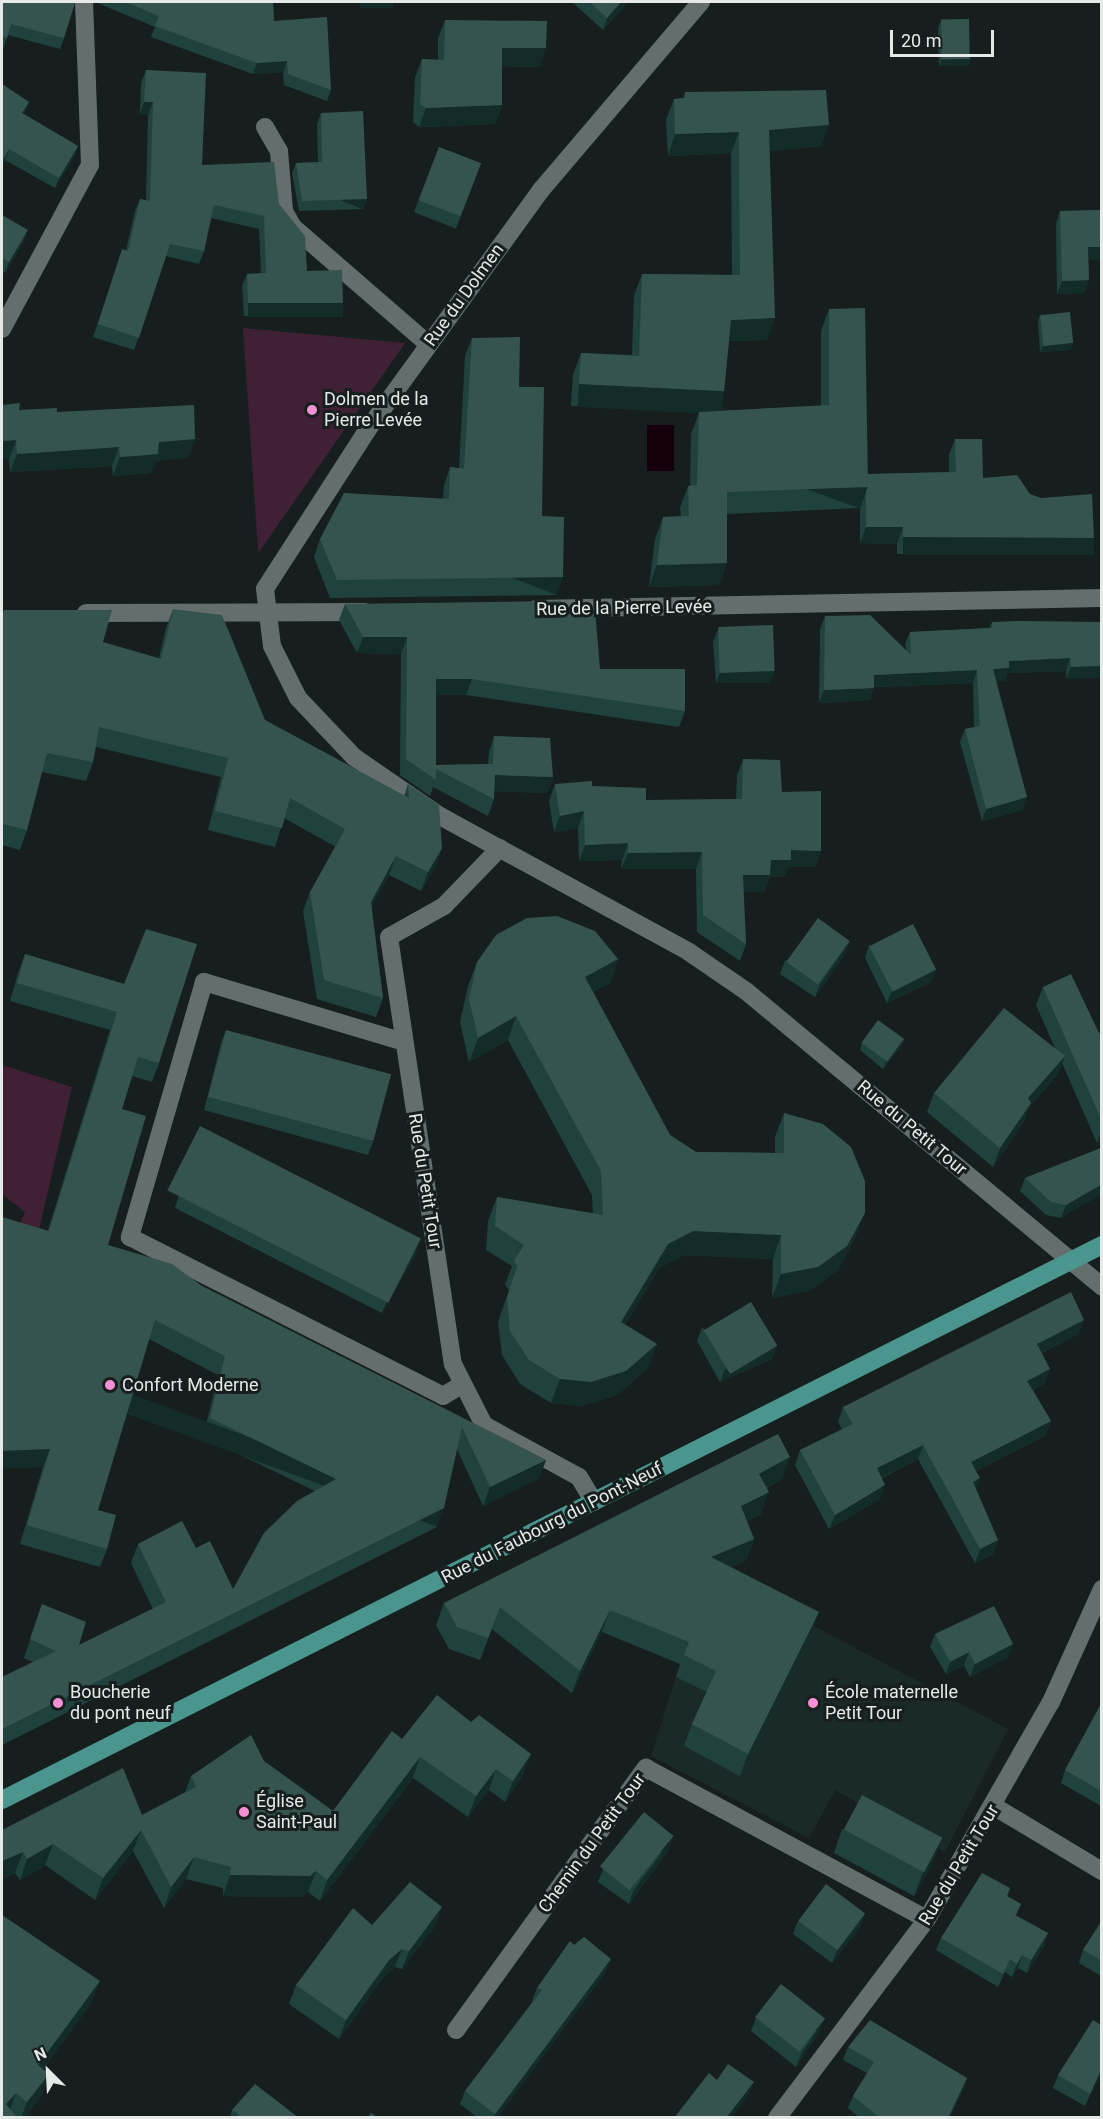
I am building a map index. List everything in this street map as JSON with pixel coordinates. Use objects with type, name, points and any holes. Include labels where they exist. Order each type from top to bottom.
[{"type":"main road","name":"Rue du Faubourg du Pont-Neuf","points":[[2,1800],[1101,1245]]},
{"type":"street","points":[[2,329],[90,165],[84,2]]},
{"type":"street","name":"Rue du Dolmen","points":[[267,612],[267,584],[428,344],[541,190],[701,2]]},
{"type":"street","points":[[265,127],[279,151],[284,211],[293,227],[428,344]]},
{"type":"street","name":"Rue de la Pierre Levée","points":[[520,609],[1101,598]]},
{"type":"street","name":"Rue du Petit Tour","points":[[267,612],[283,674],[298,698],[354,758],[440,816],[689,952],[746,991],[1101,1287]]},
{"type":"street","points":[[61,614],[391,612]]},
{"type":"street","name":"Rue du Petit Tour","points":[[500,848],[444,906],[388,937],[453,1364],[484,1425],[579,1477],[594,1503]]},
{"type":"street","points":[[404,1042],[204,982],[130,1237],[443,1396],[463,1384]]},
{"type":"street","name":"Rue du Petit Tour","points":[[777,2118],[927,1919],[995,1807],[1101,1589]]},
{"type":"street","name":"Chemin du Petit Tour","points":[[456,2030],[646,1768],[927,1919]]},
{"type":"street","points":[[995,1807],[1101,1871]]},
{"type":"shaded area","points":[[243,328],[405,343],[259,552],[258,549]]},
{"type":"shaded area","points":[[647,425],[674,425],[674,471],[647,471]]},
{"type":"shaded area","points":[[2,1065],[72,1087],[35,1247],[13,1241],[25,1212],[2,1194]]},
{"type":"shaded area","name":"École maternelle Petit Tour","points":[[729,1581],[1008,1729],[945,1852],[835,1790],[809,1838],[651,1756],[676,1677]]},
{"type":"building","points":[[2,2],[75,3],[64,38],[11,24],[7,38],[2,36]]},
{"type":"building","points":[[126,2],[273,2],[274,21],[327,17],[331,90],[288,74],[287,61],[257,63],[155,26],[159,16]]},
{"type":"building","points":[[590,2],[621,2],[607,18]]},
{"type":"building","points":[[941,19],[969,19],[970,59],[942,59]]},
{"type":"building","points":[[445,20],[547,21],[546,48],[502,48],[502,105],[426,108],[420,104],[422,59],[444,60]]},
{"type":"building","points":[[146,70],[206,73],[202,165],[274,162],[279,204],[305,236],[307,271],[342,270],[343,303],[248,303],[247,274],[266,273],[264,216],[214,205],[204,251],[170,244],[139,338],[98,324],[122,249],[128,251],[140,199],[150,201],[153,102],[144,102]]},
{"type":"building","points":[[2,84],[29,102],[22,113],[78,146],[59,178],[9,149],[2,162]]},
{"type":"building","points":[[826,90],[829,125],[769,130],[775,318],[731,320],[724,391],[579,384],[581,353],[639,356],[642,274],[740,275],[739,132],[675,134],[674,99],[685,98],[685,92]]},
{"type":"building","points":[[363,111],[367,199],[302,201],[296,163],[322,162],[321,113]]},
{"type":"building","points":[[439,147],[481,163],[461,216],[419,200]]},
{"type":"building","points":[[1101,210],[1101,247],[1088,247],[1089,280],[1062,281],[1060,211]]},
{"type":"building","points":[[2,215],[28,230],[9,262],[2,258]]},
{"type":"building","points":[[865,308],[868,487],[727,492],[727,563],[657,565],[663,517],[689,516],[688,486],[697,485],[699,412],[829,405],[829,309]]},
{"type":"building","points":[[1070,312],[1073,343],[1043,346],[1040,315]]},
{"type":"building","points":[[520,337],[519,387],[544,387],[542,516],[564,517],[563,577],[337,580],[320,539],[344,493],[449,499],[450,467],[464,469],[472,338]]},
{"type":"building","points":[[20,403],[19,410],[57,408],[57,412],[194,405],[195,439],[159,442],[158,454],[136,456],[120,457],[119,447],[17,454],[16,440],[2,441],[2,405]]},
{"type":"building","points":[[955,439],[982,439],[983,478],[1017,475],[1030,494],[1041,498],[1092,494],[1094,538],[903,537],[903,527],[866,527],[868,474],[956,472]]},
{"type":"building","points":[[561,601],[561,609],[595,609],[600,669],[685,669],[685,711],[472,679],[436,679],[436,765],[493,764],[494,736],[550,738],[553,777],[495,775],[494,799],[436,769],[436,780],[406,759],[407,637],[363,637],[345,604]]},
{"type":"building","points":[[173,609],[222,615],[265,720],[409,798],[408,784],[439,805],[442,848],[428,872],[396,856],[371,902],[383,998],[324,980],[310,892],[345,829],[290,798],[282,828],[215,811],[228,758],[99,727],[93,762],[47,753],[27,830],[2,824],[2,615],[4,610],[112,610],[103,642],[161,659]]},
{"type":"building","points":[[870,615],[911,655],[910,632],[992,628],[992,622],[1101,622],[1101,666],[1071,667],[1070,658],[1009,661],[1009,668],[993,669],[1027,797],[986,809],[965,729],[980,726],[977,670],[874,675],[874,688],[824,690],[825,616]]},
{"type":"building","points":[[773,625],[775,671],[720,673],[718,627]]},
{"type":"building","points":[[743,759],[780,760],[782,792],[821,791],[821,851],[791,850],[791,860],[771,860],[770,875],[743,875],[746,944],[703,915],[702,852],[628,853],[628,843],[585,845],[584,811],[560,816],[555,784],[592,781],[592,786],[646,788],[646,800],[742,799]]},
{"type":"building","points":[[557,916],[595,931],[618,959],[585,977],[670,1135],[696,1152],[784,1153],[784,1113],[823,1124],[851,1147],[865,1181],[865,1213],[847,1246],[818,1267],[781,1274],[781,1235],[693,1231],[668,1244],[621,1322],[657,1344],[626,1371],[591,1382],[560,1379],[529,1360],[510,1331],[507,1298],[517,1266],[514,1261],[524,1245],[495,1226],[497,1197],[603,1215],[601,1171],[516,1016],[478,1038],[469,999],[477,962],[496,935],[527,918]]},
{"type":"building","points":[[818,918],[850,941],[818,985],[786,962]]},
{"type":"building","points":[[913,924],[936,969],[892,992],[869,946]]},
{"type":"building","points":[[146,929],[197,944],[159,1063],[138,1057],[122,1109],[146,1116],[108,1245],[172,1264],[202,1286],[546,1460],[490,1487],[462,1427],[444,1508],[2,1729],[2,1677],[56,1651],[30,1639],[42,1604],[86,1622],[79,1645],[166,1602],[138,1544],[182,1521],[196,1548],[210,1541],[233,1589],[264,1533],[297,1501],[336,1479],[210,1418],[225,1356],[155,1320],[98,1510],[116,1515],[107,1549],[27,1525],[50,1449],[2,1451],[2,1217],[49,1231],[117,1012],[17,983],[25,954],[124,984]]},
{"type":"building","points":[[1071,974],[1099,1033],[1101,1032],[1101,1119],[1043,987]]},
{"type":"building","points":[[1004,1008],[1065,1056],[1028,1098],[1031,1103],[1000,1148],[934,1093]]},
{"type":"building","points":[[878,1020],[904,1039],[887,1061],[862,1043]]},
{"type":"building","points":[[226,1030],[391,1074],[373,1141],[208,1097]]},
{"type":"building","points":[[200,1126],[421,1239],[388,1303],[167,1190]]},
{"type":"building","points":[[1101,1148],[1101,1185],[1066,1205],[1051,1202],[1025,1178]]},
{"type":"building","points":[[1071,1292],[1084,1320],[1037,1344],[1050,1369],[1027,1381],[1051,1421],[971,1462],[980,1478],[973,1482],[998,1540],[980,1549],[923,1445],[877,1468],[885,1485],[835,1515],[800,1450],[853,1424],[843,1407]]},
{"type":"building","points":[[751,1302],[777,1346],[730,1374],[704,1330]]},
{"type":"building","points":[[778,1434],[790,1457],[759,1474],[769,1492],[741,1506],[754,1539],[711,1557],[819,1612],[748,1754],[692,1724],[716,1671],[684,1655],[689,1642],[610,1610],[580,1671],[500,1607],[488,1638],[457,1627],[444,1603]]},
{"type":"building","points":[[994,1606],[1013,1644],[975,1664],[969,1652],[950,1662],[935,1634]]},
{"type":"building","points":[[437,1695],[471,1722],[479,1715],[531,1754],[513,1781],[496,1769],[476,1796],[420,1757],[327,1880],[316,1871],[310,1876],[230,1875],[231,1867],[194,1857],[171,1887],[141,1830],[103,1878],[53,1844],[27,1859],[23,1852],[2,1861],[2,1830],[123,1768],[142,1815],[196,1787],[191,1776],[251,1735],[264,1761],[333,1811],[392,1731],[402,1739]]},
{"type":"building","points":[[1101,1704],[1101,1791],[1065,1770]]},
{"type":"building","points":[[862,1795],[942,1838],[924,1872],[844,1829]]},
{"type":"building","points":[[644,1812],[674,1836],[629,1890],[600,1866]]},
{"type":"building","points":[[982,1873],[1010,1888],[1007,1896],[1021,1904],[1015,1915],[1048,1933],[1031,1960],[1022,1955],[1017,1964],[1010,1959],[1003,1974],[941,1938]]},
{"type":"building","points":[[410,1882],[442,1907],[409,1951],[402,1949],[389,1960],[346,2020],[296,1985],[353,1908],[372,1925]]},
{"type":"building","points":[[826,1884],[865,1913],[837,1950],[798,1921]]},
{"type":"building","points":[[2,1915],[100,1981],[38,2065],[49,2074],[27,2102],[16,2093],[6,2104],[17,2118],[2,2118]]},
{"type":"building","points":[[1101,1922],[1101,1960],[1083,1950]]},
{"type":"building","points":[[584,1937],[611,1959],[495,2114],[465,2091],[542,1990],[537,1988],[570,1941],[574,1945]]},
{"type":"building","points":[[781,1984],[825,2018],[799,2052],[755,2017]]},
{"type":"building","points":[[870,2020],[967,2078],[948,2118],[880,2118],[853,2096],[874,2062],[848,2047]]},
{"type":"building","points":[[1093,2020],[1101,2025],[1101,2070],[1090,2094],[1058,2075]]},
{"type":"building","points":[[728,2064],[754,2082],[726,2118],[674,2118],[709,2073],[717,2080]]},
{"type":"building","points":[[255,2084],[299,2118],[237,2118],[239,2114],[232,2110]]},
{"type":"building","points":[[371,2113],[378,2118],[368,2118]]},
{"type":"place","name":"Dolmen de la Pierre Levée","points":[[312,410]]},
{"type":"place","name":"Confort Moderne","points":[[110,1385]]},
{"type":"place","name":"Boucherie du pont neuf","points":[[58,1703]]},
{"type":"place","name":"École maternelle Petit Tour","points":[[813,1703]]},
{"type":"place","name":"Église Saint-Paul","points":[[244,1812]]}]
